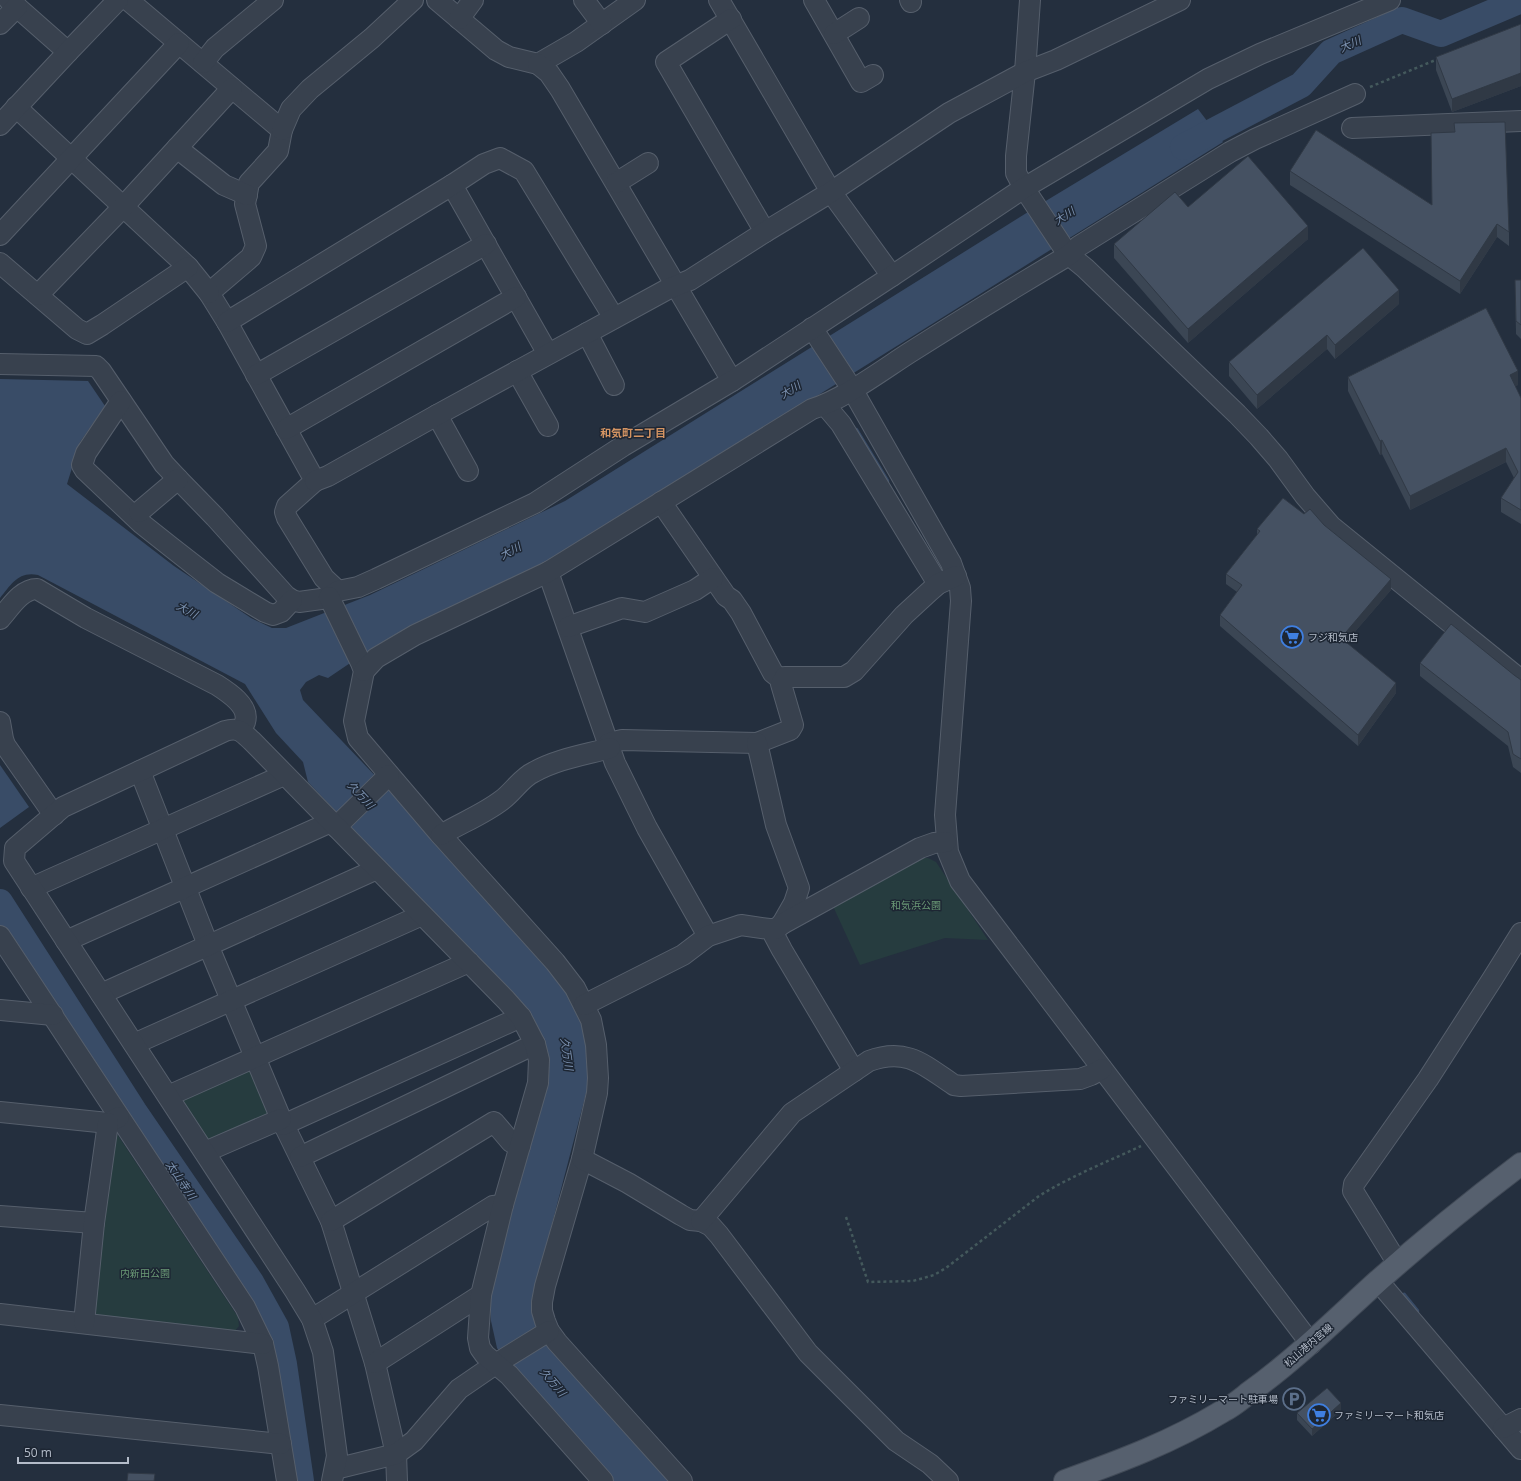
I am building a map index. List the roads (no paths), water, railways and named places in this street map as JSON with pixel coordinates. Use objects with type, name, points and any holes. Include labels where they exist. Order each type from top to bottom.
[{"type":"main road","name":"松山港内宮線","points":[[1066,1481],[1137,1455],[1179,1436],[1224,1411],[1271,1377],[1311,1344],[1378,1281],[1470,1202],[1521,1164]]},
{"type":"street","points":[[0,125],[118,0]]},
{"type":"street","points":[[128,0],[282,130]]},
{"type":"street","points":[[209,293],[251,258],[256,246],[245,204],[249,183],[278,151],[282,130],[291,109],[310,89],[372,38],[413,0]]},
{"type":"street","points":[[437,0],[496,50],[509,57],[538,64],[549,73],[677,285],[732,381]]},
{"type":"street","points":[[459,18],[473,0]]},
{"type":"street","points":[[584,0],[609,12]]},
{"type":"street","points":[[538,64],[576,42],[609,12],[635,0]]},
{"type":"street","points":[[719,0],[831,192],[892,276]]},
{"type":"street","points":[[814,0],[862,82],[873,75]]},
{"type":"street","points":[[1030,0],[1025,72],[1016,156],[1016,173],[1026,191],[1067,252],[1237,414],[1278,459],[1305,496],[1331,526],[1521,680]]},
{"type":"street","points":[[682,1481],[566,1352],[546,1333],[542,1311],[545,1286],[582,1160],[597,1093],[598,1078],[596,1045],[590,1020],[584,1005],[575,988],[554,962],[441,835],[387,778],[358,738],[354,721],[362,667],[324,578],[287,518],[285,512],[287,506],[315,481],[328,476],[437,414],[666,290],[690,280],[764,232],[831,192],[949,113],[1025,72],[1056,60],[1180,0]]},
{"type":"street","points":[[0,364],[96,366],[122,401],[164,464],[216,517],[286,596],[299,602],[333,597],[376,579],[535,503],[623,446],[814,330],[892,276],[1026,191],[1208,79],[1260,54],[1383,1]]},
{"type":"street","points":[[0,24],[13,3],[68,52]]},
{"type":"street","points":[[203,63],[215,48],[262,4]]},
{"type":"street","points":[[834,34],[859,18]]},
{"type":"street","points":[[731,19],[666,62],[764,232]]},
{"type":"street","points":[[0,235],[179,43]]},
{"type":"street","points":[[38,295],[123,207],[232,88]]},
{"type":"street","points":[[362,667],[415,635],[548,572],[812,409],[840,395],[1067,252],[1230,152],[1254,139],[1355,94]]},
{"type":"street","points":[[16,108],[188,267],[209,293],[227,322],[315,481]]},
{"type":"street","points":[[1352,128],[1521,121]]},
{"type":"street","points":[[177,148],[224,184],[247,195]]},
{"type":"street","points":[[227,322],[484,164],[500,158],[524,171],[614,318]]},
{"type":"street","points":[[616,183],[648,163]]},
{"type":"street","points":[[452,185],[548,354]]},
{"type":"street","points":[[256,375],[486,244]]},
{"type":"street","points":[[0,263],[77,329],[87,334],[188,267]]},
{"type":"street","points":[[286,428],[516,298]]},
{"type":"street","points":[[814,330],[840,395],[951,563],[958,582],[961,601],[945,815],[946,842],[960,881],[1311,1344]]},
{"type":"street","points":[[587,333],[614,385]]},
{"type":"street","points":[[517,371],[548,426]]},
{"type":"street","points":[[840,395],[841,424],[938,584]]},
{"type":"street","points":[[122,401],[86,453],[82,465],[85,470],[142,524],[217,583],[265,612],[273,615],[281,612],[292,600]]},
{"type":"street","points":[[437,414],[468,471]]},
{"type":"street","points":[[139,512],[178,479]]},
{"type":"street","points":[[661,502],[726,596],[732,600],[773,673],[783,681]]},
{"type":"street","points":[[548,572],[615,763],[647,828],[708,936]]},
{"type":"street","points":[[568,627],[622,608],[645,612],[695,590],[713,578]]},
{"type":"street","points":[[441,835],[504,799],[517,784],[532,773],[548,765],[609,746],[622,740],[757,743],[790,730],[793,725],[781,684],[785,678],[839,677],[854,671],[904,615],[938,584],[958,582]]},
{"type":"street","points":[[0,619],[24,593],[31,589],[37,589],[86,618],[217,684],[228,692],[242,707],[245,714],[245,721],[240,730]]},
{"type":"street","points":[[0,722],[3,746],[54,815]]},
{"type":"street","points":[[546,1333],[498,1362],[459,1389],[414,1441],[396,1454],[334,1475],[337,1456],[323,1352],[312,1319],[205,1152],[14,861],[15,848],[63,807],[225,731],[232,729],[240,730],[284,775],[336,823],[378,869],[521,1017],[535,1044],[540,1060],[538,1083],[503,1205],[481,1295],[478,1338],[480,1348],[484,1355],[498,1362],[603,1481]]},
{"type":"street","points":[[757,743],[776,825],[799,888],[804,895],[811,900],[820,903]]},
{"type":"street","points":[[140,771],[185,888],[254,1058],[282,1122],[331,1222],[375,1363],[396,1454],[397,1481]]},
{"type":"street","points":[[32,888],[284,775]]},
{"type":"street","points":[[66,941],[336,823],[387,778]]},
{"type":"street","points":[[584,1005],[683,955],[708,936],[741,925],[769,929],[779,926],[920,848],[934,843],[946,842]]},
{"type":"street","points":[[101,994],[378,869]]},
{"type":"street","points":[[799,888],[794,903],[774,935],[854,1071]]},
{"type":"street","points":[[134,1044],[422,915]]},
{"type":"street","points":[[1398,1264],[1353,1191],[1354,1184],[1428,1079],[1521,933]]},
{"type":"street","points":[[0,936],[53,1015],[114,1120],[245,1307],[263,1344],[287,1481]]},
{"type":"street","points":[[168,1096],[469,962]]},
{"type":"street","points":[[0,1010],[53,1015]]},
{"type":"street","points":[[205,1152],[282,1122],[521,1017]]},
{"type":"street","points":[[300,1158],[535,1044]]},
{"type":"street","points":[[702,1221],[792,1113],[869,1061],[882,1056],[892,1055],[913,1059],[954,1085],[961,1086],[1080,1079],[1102,1069]]},
{"type":"street","points":[[0,1112],[114,1120]]},
{"type":"street","points":[[84,1323],[94,1223],[114,1120]]},
{"type":"street","points":[[331,1222],[494,1122],[511,1142],[520,1146]]},
{"type":"street","points":[[582,1160],[628,1183],[681,1216],[690,1220],[702,1221],[711,1226],[808,1353],[896,1441],[930,1464],[948,1481]]},
{"type":"street","points":[[312,1319],[493,1206],[503,1205]]},
{"type":"street","points":[[0,1216],[94,1223]]},
{"type":"street","points":[[1378,1281],[1521,1449]]},
{"type":"street","points":[[375,1363],[481,1295]]},
{"type":"street","points":[[0,1314],[263,1344]]},
{"type":"street","points":[[0,1415],[281,1444]]},
{"type":"street","points":[[1503,1428],[1521,1419]]},
{"type":"water","name":"久万川","points":[[1198,109],[1223,142],[572,549],[365,653],[328,678],[319,675],[306,682],[300,690],[303,700],[482,888],[562,983],[581,1016],[589,1046],[589,1082],[536,1285],[532,1311],[536,1327],[552,1350],[670,1481],[611,1481],[512,1371],[497,1348],[491,1321],[490,1294],[546,1084],[527,1012],[308,782],[303,762],[276,733],[245,684],[38,575],[31,574],[20,577],[0,598],[0,379],[88,381],[105,406],[80,442],[67,484],[174,566],[251,618],[272,628],[286,628],[370,595],[565,501],[1049,199]]},
{"type":"water","points":[[0,765],[29,807],[0,828]]},
{"type":"waterway","name":"大川","points":[[1183,147],[1301,85],[1331,52],[1402,20],[1441,34],[1521,0]]},
{"type":"waterway","points":[[856,430],[887,481]]},
{"type":"waterway","name":"太山寺川","points":[[0,902],[134,1111],[251,1282],[276,1327],[284,1364],[301,1481]]},
{"type":"waterway","points":[[1404,1295],[1417,1311]]},
{"type":"place","name":"フジ和気店","points":[[1292,637]]},
{"type":"place","name":"ファミリーマート駐車場","points":[[1294,1399]]},
{"type":"place","name":"ファミリーマート和気店","points":[[1319,1415]]},
{"type":"district","name":"和気町二丁目","points":[[633,433]]},
{"type":"park label","name":"和気浜公園","points":[[916,905]]},
{"type":"park label","name":"内新田公園","points":[[145,1273]]}]
